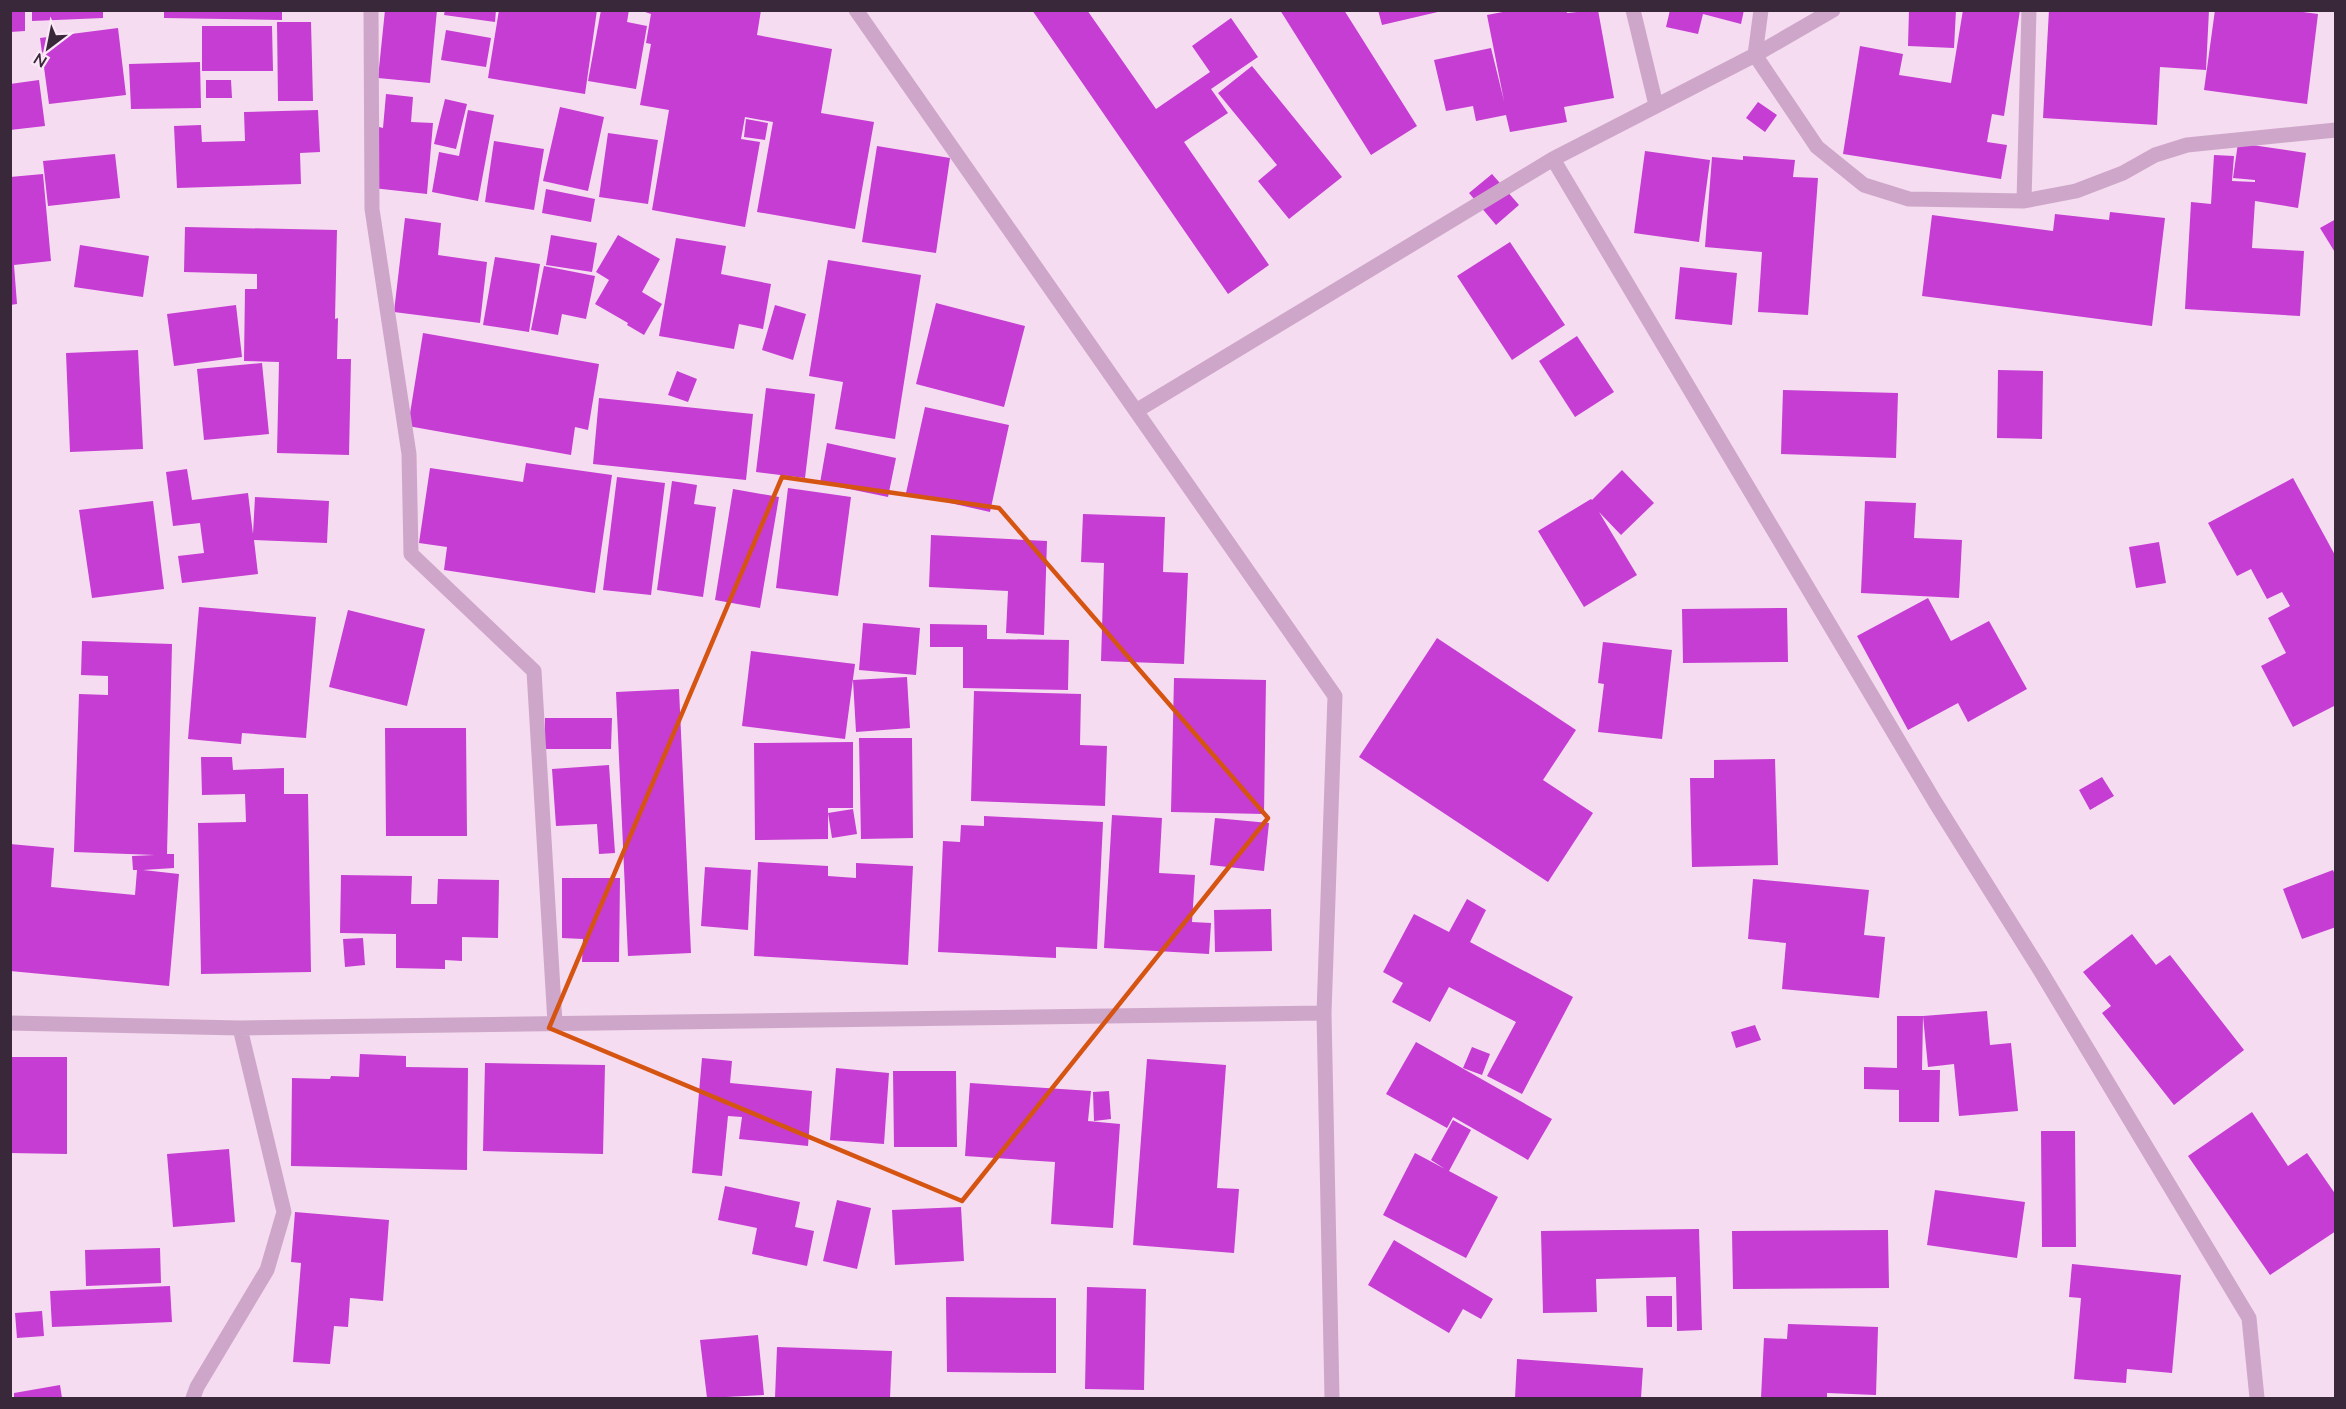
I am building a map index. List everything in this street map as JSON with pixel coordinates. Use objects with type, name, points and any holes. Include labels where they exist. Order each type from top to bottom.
[{"type":"street","points":[[371,10],[372,209],[409,454],[411,554],[534,671],[555,1023]]},
{"type":"street","points":[[856,10],[1335,696],[1324,1013],[1332,1398]]},
{"type":"street","points":[[1633,10],[1656,105]]},
{"type":"street","points":[[1761,10],[1755,55],[1817,147],[1864,184],[1909,199],[2024,201],[2076,191],[2123,173],[2155,155],[2187,145],[2336,130]]},
{"type":"street","points":[[1136,411],[1552,159],[1755,55],[1833,10]]},
{"type":"street","points":[[2024,201],[2029,10]]},
{"type":"street","points":[[1552,159],[1929,792],[2040,970],[2248,1318],[2257,1398]]},
{"type":"street","points":[[10,1023],[240,1028],[1324,1013]]},
{"type":"street","points":[[193,1398],[197,1387],[267,1270],[284,1212],[240,1028]]},
{"type":"highlighted area","points":[[782,477],[999,508],[1268,818],[962,1201],[549,1028]]},
{"type":"building","points":[[10,10],[25,10],[25,31],[10,32]]},
{"type":"building","points":[[32,10],[103,10],[103,18],[32,21]]},
{"type":"building","points":[[164,10],[282,10],[282,20],[164,18]]},
{"type":"building","points":[[385,10],[437,10],[430,83],[378,78]]},
{"type":"building","points":[[445,10],[496,10],[495,22],[444,15]]},
{"type":"building","points":[[499,10],[597,10],[585,94],[488,78]]},
{"type":"building","points":[[601,10],[629,10],[627,22],[647,26],[636,89],[588,81]]},
{"type":"building","points":[[639,10],[761,10],[757,35],[832,49],[821,113],[874,122],[855,229],[757,212],[773,122],[745,117],[741,139],[760,142],[745,227],[652,210],[669,110],[640,105],[651,44],[646,43],[651,14]]},
{"type":"building","points":[[1032,10],[1087,10],[1156,109],[1210,72],[1192,46],[1231,18],[1258,57],[1211,89],[1228,113],[1184,142],[1269,265],[1228,294]]},
{"type":"building","points":[[1280,10],[1344,10],[1417,126],[1371,155]]},
{"type":"building","points":[[1378,10],[1442,10],[1442,11],[1382,25]]},
{"type":"building","points":[[1513,10],[1566,10],[1567,13],[1598,10],[1614,98],[1564,107],[1567,122],[1510,132],[1506,115],[1476,121],[1473,106],[1446,111],[1434,60],[1491,48],[1504,101],[1487,15]]},
{"type":"building","points":[[1670,10],[1744,10],[1741,24],[1703,14],[1698,34],[1666,27]]},
{"type":"building","points":[[1909,10],[1956,10],[1954,48],[1908,46]]},
{"type":"building","points":[[1963,10],[2020,10],[2004,116],[1992,114],[1987,142],[2007,145],[2001,179],[1843,154],[1860,46],[1903,54],[1899,75],[1951,83]]},
{"type":"building","points":[[2049,10],[2209,10],[2206,70],[2160,67],[2157,125],[2043,118]]},
{"type":"building","points":[[2215,10],[2288,10],[2318,14],[2307,104],[2204,90]]},
{"type":"building","points":[[277,22],[311,22],[313,101],[278,101]]},
{"type":"building","points":[[202,26],[272,26],[273,71],[202,71]]},
{"type":"building","points":[[118,28],[126,95],[49,104],[40,38]]},
{"type":"building","points":[[446,30],[491,38],[486,67],[441,60]]},
{"type":"building","points":[[200,62],[201,108],[131,109],[129,64]]},
{"type":"building","points":[[1252,66],[1342,177],[1289,219],[1258,181],[1277,165],[1218,93]]},
{"type":"building","points":[[39,80],[45,126],[10,130],[10,84]]},
{"type":"building","points":[[206,80],[231,80],[232,98],[206,98]]},
{"type":"building","points":[[386,94],[413,97],[411,122],[433,123],[427,194],[373,188],[379,127],[383,128]]},
{"type":"building","points":[[445,99],[467,104],[456,149],[434,144]]},
{"type":"building","points":[[1758,102],[1777,115],[1765,132],[1746,118]]},
{"type":"building","points":[[560,107],[604,117],[588,191],[543,181]]},
{"type":"building","points":[[318,110],[320,152],[300,153],[301,184],[177,188],[174,126],[201,125],[202,142],[245,141],[244,112]]},
{"type":"building","points":[[468,110],[494,115],[478,201],[432,192],[439,152],[459,156]]},
{"type":"building","points":[[746,119],[768,123],[765,140],[744,137]]},
{"type":"building","points":[[608,133],[658,140],[648,204],[599,197]]},
{"type":"building","points":[[494,141],[544,149],[534,210],[485,202]]},
{"type":"building","points":[[2238,143],[2306,153],[2298,208],[2255,201],[2252,248],[2304,251],[2300,316],[2185,309],[2191,202],[2211,204],[2214,155],[2234,156],[2232,181],[2255,182],[2255,180],[2233,178]]},
{"type":"building","points":[[877,146],[950,158],[936,253],[862,242]]},
{"type":"building","points":[[1645,151],[1710,160],[1699,242],[1634,233]]},
{"type":"building","points":[[115,154],[120,198],[48,206],[43,161]]},
{"type":"building","points":[[1743,156],[1795,160],[1793,177],[1818,178],[1808,315],[1758,312],[1762,252],[1705,247],[1712,157],[1743,160]]},
{"type":"building","points":[[43,174],[51,261],[14,265],[17,304],[10,305],[10,177]]},
{"type":"building","points":[[1492,174],[1519,205],[1496,225],[1469,193]]},
{"type":"building","points":[[546,189],[595,199],[591,222],[542,213]]},
{"type":"building","points":[[2110,212],[2165,218],[2152,326],[1922,296],[1932,215],[2053,231],[2055,214],[2109,220]]},
{"type":"building","points":[[405,218],[441,223],[438,255],[487,262],[480,323],[394,312]]},
{"type":"building","points":[[2336,219],[2336,254],[2320,228]]},
{"type":"building","points":[[185,227],[337,230],[335,319],[338,318],[337,359],[351,359],[349,455],[277,453],[279,362],[244,361],[245,289],[257,289],[257,274],[184,272]]},
{"type":"building","points":[[551,235],[597,243],[592,272],[546,265]]},
{"type":"building","points":[[618,235],[660,259],[642,292],[662,304],[644,335],[595,304],[609,280],[596,272]]},
{"type":"building","points":[[676,238],[726,246],[721,274],[771,284],[763,329],[739,324],[734,349],[659,336]]},
{"type":"building","points":[[1510,242],[1565,325],[1512,360],[1457,276]]},
{"type":"building","points":[[80,245],[149,256],[143,297],[74,287]]},
{"type":"building","points":[[495,257],[540,264],[529,332],[483,325]]},
{"type":"building","points":[[828,260],[921,275],[895,439],[835,429],[843,382],[809,376]]},
{"type":"building","points":[[544,266],[595,276],[586,319],[562,314],[558,335],[531,330]]},
{"type":"building","points":[[1680,267],[1737,273],[1732,325],[1675,319]]},
{"type":"building","points":[[936,303],[1025,326],[1004,407],[916,384]]},
{"type":"building","points":[[236,305],[242,357],[174,366],[167,314]]},
{"type":"building","points":[[775,305],[806,314],[793,360],[762,350]]},
{"type":"building","points":[[423,333],[599,364],[588,430],[575,427],[571,455],[408,426]]},
{"type":"building","points":[[1577,336],[1614,392],[1575,417],[1539,361]]},
{"type":"building","points":[[138,350],[143,449],[70,452],[66,353]]},
{"type":"building","points":[[262,363],[269,434],[204,440],[197,369]]},
{"type":"building","points":[[1998,370],[2043,371],[2042,439],[1997,438]]},
{"type":"building","points":[[677,371],[697,379],[688,402],[668,395]]},
{"type":"building","points":[[766,388],[815,394],[805,478],[756,472]]},
{"type":"building","points":[[1783,390],[1898,393],[1896,458],[1781,454]]},
{"type":"building","points":[[599,398],[753,414],[746,480],[593,464]]},
{"type":"building","points":[[925,407],[1009,425],[990,512],[906,493]]},
{"type":"building","points":[[827,443],[896,458],[888,497],[820,483]]},
{"type":"building","points":[[526,463],[612,475],[595,593],[444,570],[447,547],[419,543],[430,468],[523,482]]},
{"type":"building","points":[[187,469],[192,500],[248,493],[253,534],[255,497],[329,501],[327,543],[254,540],[258,574],[182,583],[178,556],[204,553],[200,523],[173,526],[166,472]]},
{"type":"building","points":[[1622,470],[1654,503],[1621,535],[1599,512],[1637,575],[1584,607],[1538,531],[1592,500]]},
{"type":"building","points":[[617,477],[665,483],[651,595],[603,590]]},
{"type":"building","points":[[2293,478],[2336,557],[2336,705],[2293,727],[2261,666],[2286,653],[2268,618],[2290,606],[2282,592],[2267,599],[2251,569],[2237,576],[2208,523]]},
{"type":"building","points":[[672,481],[697,485],[694,504],[716,507],[703,597],[657,590]]},
{"type":"building","points":[[788,488],[851,497],[838,596],[776,588]]},
{"type":"building","points":[[733,489],[779,497],[760,608],[715,600]]},
{"type":"building","points":[[153,501],[164,589],[92,598],[79,510]]},
{"type":"building","points":[[1865,501],[1916,503],[1914,538],[1962,540],[1959,598],[1861,593]]},
{"type":"building","points":[[1083,514],[1165,517],[1163,572],[1188,573],[1184,664],[1101,661],[1104,563],[1081,562]]},
{"type":"building","points":[[931,535],[1047,541],[1044,635],[1006,633],[1008,591],[929,587]]},
{"type":"building","points":[[2159,542],[2166,583],[2136,588],[2129,547]]},
{"type":"building","points":[[1928,598],[1951,641],[1989,621],[2027,689],[1968,722],[1958,703],[1908,730],[1857,636]]},
{"type":"building","points":[[199,607],[316,617],[306,738],[242,733],[241,744],[188,739]]},
{"type":"building","points":[[1787,608],[1788,662],[1683,663],[1682,609]]},
{"type":"building","points":[[348,610],[425,629],[407,706],[329,687]]},
{"type":"building","points":[[863,623],[920,628],[916,675],[859,670]]},
{"type":"building","points":[[930,624],[987,625],[987,639],[1069,640],[1068,690],[963,688],[963,647],[930,647]]},
{"type":"building","points":[[1437,638],[1576,730],[1543,780],[1593,813],[1548,882],[1359,757]]},
{"type":"building","points":[[82,641],[172,644],[167,854],[174,854],[174,868],[143,870],[179,874],[169,986],[10,971],[10,844],[54,848],[51,887],[135,895],[137,870],[133,870],[132,856],[155,855],[74,852],[79,694],[108,695],[108,676],[81,675]]},
{"type":"building","points":[[1603,642],[1672,650],[1662,739],[1598,732],[1604,684],[1598,683]]},
{"type":"building","points":[[751,651],[855,664],[845,739],[742,726]]},
{"type":"building","points":[[907,677],[910,728],[856,732],[853,680]]},
{"type":"building","points":[[1174,678],[1266,680],[1264,814],[1171,812]]},
{"type":"building","points":[[679,689],[691,953],[628,956],[616,692]]},
{"type":"building","points":[[974,691],[1081,694],[1080,745],[1107,746],[1105,806],[971,801]]},
{"type":"building","points":[[545,718],[612,718],[611,749],[545,749]]},
{"type":"building","points":[[385,728],[466,728],[467,836],[386,836]]},
{"type":"building","points":[[859,738],[912,738],[913,838],[861,839]]},
{"type":"building","points":[[853,742],[853,808],[828,808],[828,839],[755,840],[754,743]]},
{"type":"building","points":[[201,757],[232,757],[233,770],[284,768],[284,794],[308,794],[311,972],[201,974],[198,823],[246,822],[245,794],[202,795]]},
{"type":"building","points":[[1775,759],[1778,865],[1692,867],[1690,778],[1714,778],[1714,760]]},
{"type":"building","points":[[609,765],[615,853],[599,854],[597,824],[556,826],[552,769]]},
{"type":"building","points":[[2102,777],[2114,796],[2090,810],[2079,790]]},
{"type":"building","points":[[853,809],[857,834],[832,838],[828,813]]},
{"type":"building","points":[[1112,815],[1162,818],[1159,873],[1195,875],[1192,922],[1211,923],[1209,954],[1104,948]]},
{"type":"building","points":[[984,816],[1103,822],[1097,949],[1056,947],[1056,958],[938,952],[943,841],[960,842],[961,825],[984,826]]},
{"type":"building","points":[[1215,818],[1269,823],[1264,871],[1210,865]]},
{"type":"building","points":[[758,862],[828,866],[828,876],[856,878],[856,863],[913,866],[908,965],[754,956]]},
{"type":"building","points":[[705,867],[751,870],[748,930],[701,926]]},
{"type":"building","points":[[2333,870],[2336,877],[2336,927],[2302,939],[2283,889]]},
{"type":"building","points":[[341,875],[412,876],[411,904],[437,904],[438,879],[499,880],[498,938],[462,937],[462,961],[445,960],[445,969],[396,968],[396,934],[340,933]]},
{"type":"building","points":[[562,878],[620,878],[619,962],[582,962],[583,939],[562,938]]},
{"type":"building","points":[[1753,879],[1869,890],[1864,935],[1885,937],[1879,998],[1782,989],[1786,943],[1748,939]]},
{"type":"building","points":[[1467,899],[1486,910],[1470,942],[1573,997],[1522,1094],[1487,1076],[1516,1022],[1449,987],[1430,1022],[1392,1002],[1403,983],[1383,972],[1414,914],[1449,932]]},
{"type":"building","points":[[1271,909],[1272,951],[1215,952],[1214,910]]},
{"type":"building","points":[[2132,934],[2156,965],[2170,955],[2244,1050],[2174,1105],[2102,1013],[2111,1006],[2083,972]]},
{"type":"building","points":[[363,938],[365,965],[345,967],[343,939]]},
{"type":"building","points":[[1987,1011],[1990,1045],[2011,1043],[2018,1111],[1959,1116],[1954,1064],[1928,1067],[1923,1016]]},
{"type":"building","points":[[1897,1016],[1923,1016],[1922,1070],[1940,1070],[1939,1122],[1899,1122],[1899,1090],[1864,1089],[1864,1067],[1897,1068]]},
{"type":"building","points":[[1755,1025],[1761,1040],[1736,1048],[1731,1032]]},
{"type":"building","points":[[1416,1042],[1552,1119],[1528,1160],[1453,1117],[1447,1128],[1386,1094]]},
{"type":"building","points":[[1472,1047],[1490,1054],[1482,1075],[1463,1068]]},
{"type":"building","points":[[360,1054],[406,1056],[406,1067],[468,1068],[467,1170],[291,1166],[292,1078],[359,1077]]},
{"type":"building","points":[[10,1057],[67,1057],[67,1154],[10,1153]]},
{"type":"building","points":[[702,1058],[732,1061],[730,1083],[812,1091],[808,1146],[739,1139],[742,1117],[728,1116],[722,1176],[692,1173]]},
{"type":"building","points":[[1147,1059],[1226,1065],[1217,1188],[1239,1189],[1234,1253],[1133,1245]]},
{"type":"building","points":[[485,1063],[605,1065],[603,1154],[483,1151]]},
{"type":"building","points":[[836,1068],[889,1073],[884,1144],[830,1140]]},
{"type":"building","points":[[893,1071],[956,1071],[957,1147],[894,1147]]},
{"type":"building","points":[[970,1083],[1091,1091],[1088,1121],[1120,1124],[1113,1228],[1051,1224],[1055,1162],[965,1156]]},
{"type":"building","points":[[1109,1091],[1111,1119],[1094,1121],[1093,1092]]},
{"type":"building","points":[[2252,1112],[2288,1166],[2307,1153],[2336,1195],[2336,1231],[2270,1275],[2188,1156]]},
{"type":"building","points":[[1453,1120],[1471,1130],[1449,1171],[1498,1197],[1466,1258],[1383,1215],[1415,1153],[1445,1169],[1431,1160]]},
{"type":"building","points":[[2041,1131],[2075,1131],[2076,1247],[2042,1247]]},
{"type":"building","points":[[229,1149],[235,1222],[173,1227],[167,1154]]},
{"type":"building","points":[[725,1186],[800,1202],[795,1227],[814,1231],[807,1266],[752,1254],[757,1228],[718,1220]]},
{"type":"building","points":[[1935,1190],[2025,1202],[2017,1258],[1927,1245]]},
{"type":"building","points":[[837,1200],[871,1208],[857,1269],[823,1261]]},
{"type":"building","points":[[961,1207],[964,1261],[895,1265],[892,1210]]},
{"type":"building","points":[[295,1212],[389,1220],[383,1301],[350,1298],[348,1327],[334,1326],[330,1364],[293,1362],[301,1263],[291,1262]]},
{"type":"building","points":[[1699,1229],[1702,1330],[1677,1331],[1676,1277],[1596,1279],[1597,1312],[1543,1313],[1541,1231]]},
{"type":"building","points":[[1888,1230],[1889,1288],[1733,1289],[1732,1231]]},
{"type":"building","points":[[1394,1240],[1493,1299],[1481,1319],[1463,1309],[1449,1333],[1368,1285]]},
{"type":"building","points":[[160,1248],[161,1283],[86,1286],[85,1250]]},
{"type":"building","points":[[2072,1264],[2181,1275],[2172,1373],[2127,1369],[2126,1383],[2074,1379],[2081,1298],[2069,1297]]},
{"type":"building","points":[[170,1286],[172,1322],[52,1327],[50,1291]]},
{"type":"building","points":[[1087,1287],[1146,1289],[1144,1390],[1085,1389]]},
{"type":"building","points":[[1646,1296],[1672,1296],[1672,1327],[1647,1327]]},
{"type":"building","points":[[946,1297],[1056,1298],[1056,1373],[947,1372]]},
{"type":"building","points":[[42,1311],[44,1336],[17,1338],[15,1313]]},
{"type":"building","points":[[1788,1324],[1878,1327],[1876,1395],[1827,1393],[1827,1398],[1761,1398],[1764,1338],[1787,1339]]},
{"type":"building","points":[[758,1335],[764,1395],[707,1398],[700,1340]]},
{"type":"building","points":[[777,1347],[892,1351],[890,1398],[775,1398]]},
{"type":"building","points":[[1517,1359],[1643,1368],[1641,1398],[1515,1398]]},
{"type":"building","points":[[60,1385],[62,1398],[14,1398],[14,1393]]}]
